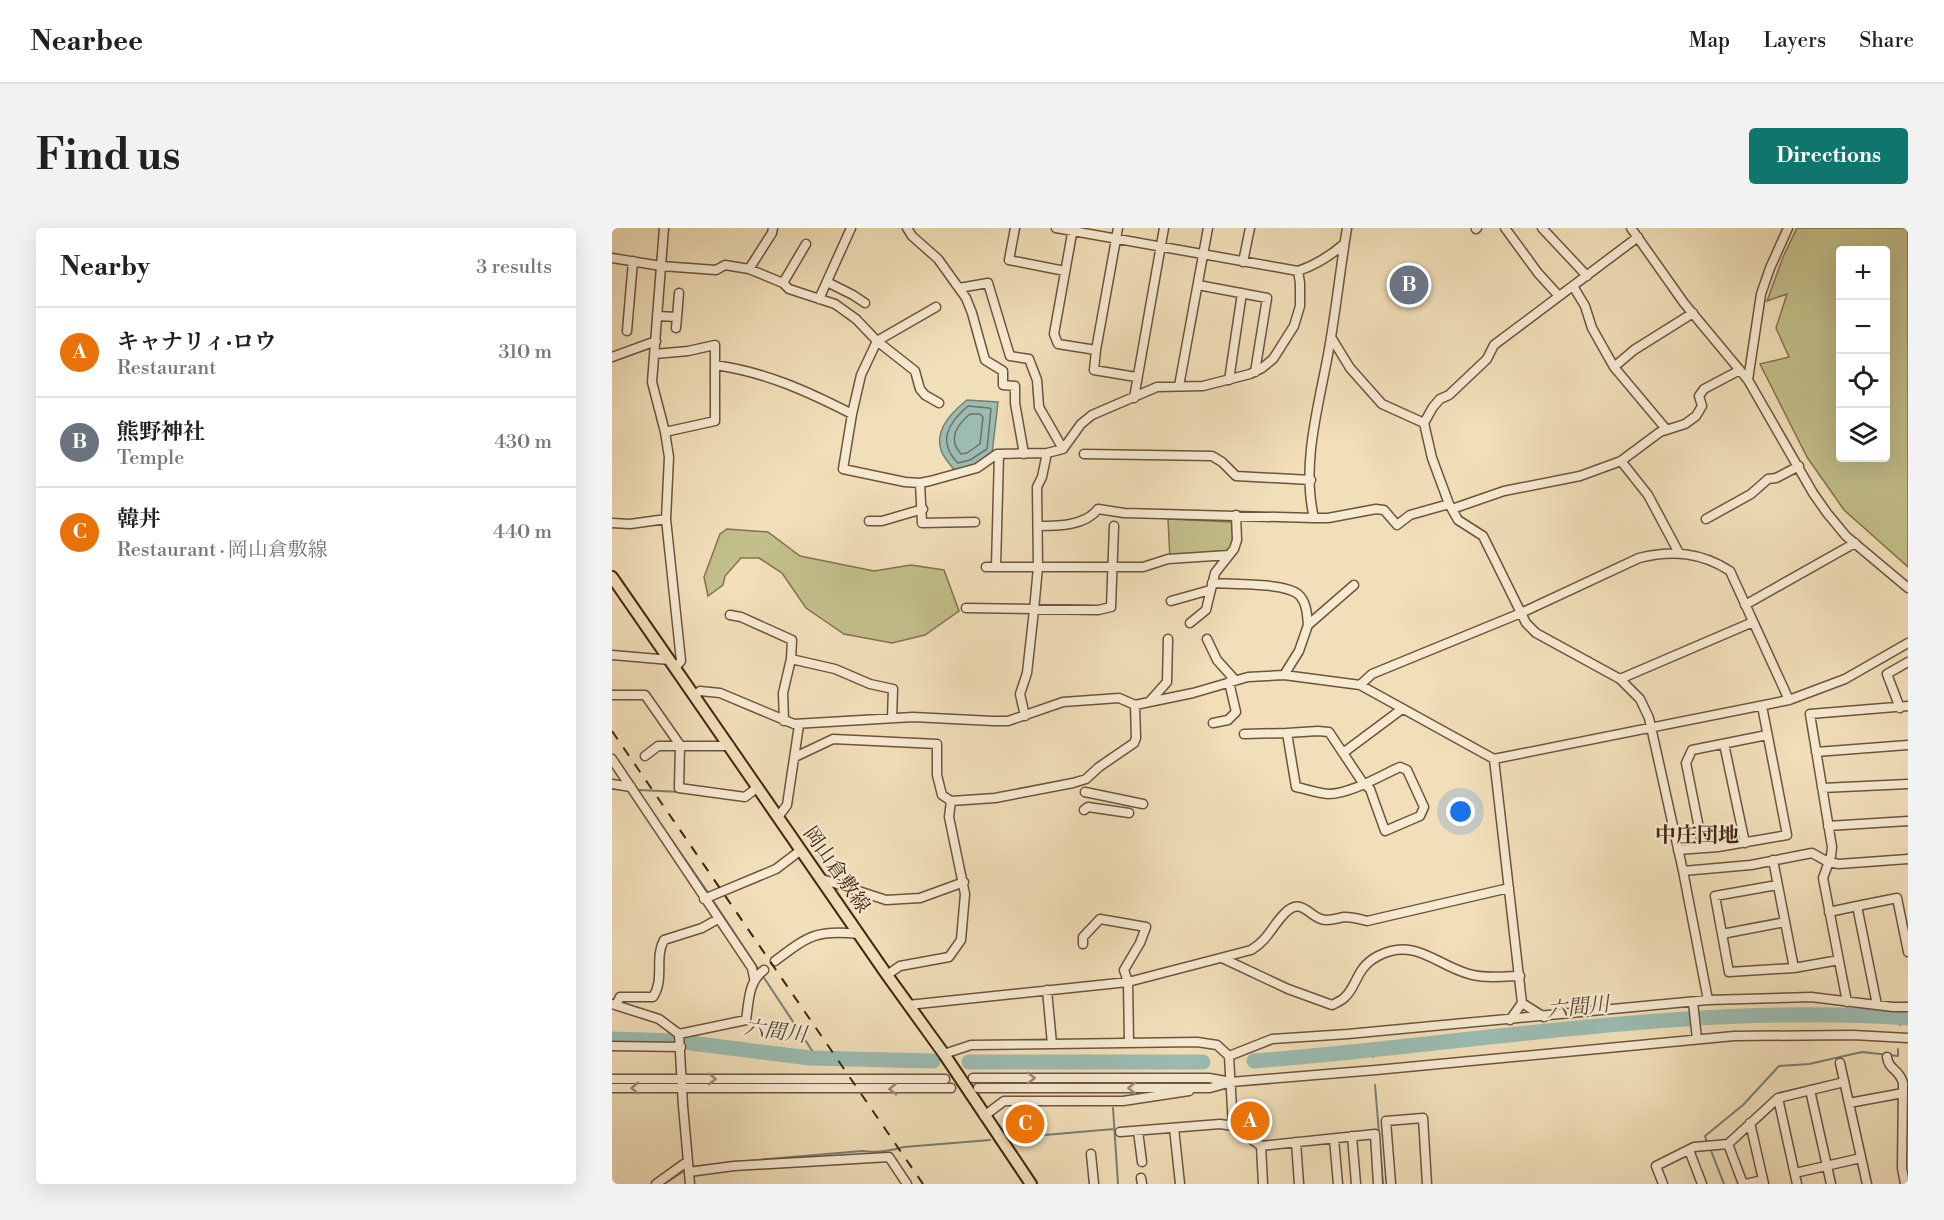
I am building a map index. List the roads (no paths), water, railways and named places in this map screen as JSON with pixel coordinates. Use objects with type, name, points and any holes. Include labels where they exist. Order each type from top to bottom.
[{"type":"main road","name":"岡山倉敷線","points":[[612,577],[944,1054],[1031,1184]]},
{"type":"street","points":[[612,655],[673,664],[681,661],[666,519],[669,457],[652,382],[664,228]]},
{"type":"street","points":[[749,268],[773,228]]},
{"type":"street","points":[[819,299],[851,228]]},
{"type":"street","points":[[907,228],[912,236],[938,259],[959,288],[972,312],[985,360],[1002,371],[1003,385],[1015,386],[1015,403],[1024,454]]},
{"type":"street","points":[[1015,228],[1010,260],[1065,271]]},
{"type":"street","points":[[1056,228],[1073,229],[1116,239],[1298,271],[1313,266],[1344,244]]},
{"type":"street","points":[[1118,228],[1094,370],[1136,377]]},
{"type":"street","points":[[1134,398],[1164,228]]},
{"type":"street","points":[[1179,387],[1208,228]]},
{"type":"street","points":[[1243,262],[1250,228]]},
{"type":"street","points":[[1314,518],[1310,454],[1331,337],[1347,228]]},
{"type":"street","points":[[1505,228],[1538,273],[1558,295]]},
{"type":"street","points":[[1542,228],[1587,276]]},
{"type":"street","points":[[1631,228],[1658,269],[1748,380],[1827,513],[1855,543],[1908,588]]},
{"type":"street","points":[[1748,380],[1761,294],[1788,228]]},
{"type":"street","points":[[1073,229],[1054,334],[1058,344],[1096,350]]},
{"type":"street","points":[[1638,237],[1494,345],[1487,358],[1449,395],[1440,399],[1424,423],[1432,458],[1450,506],[1458,520],[1483,536],[1526,623],[1536,633],[1620,679],[1640,699],[1649,717],[1683,871],[1708,1000]]},
{"type":"street","points":[[783,283],[806,244]]},
{"type":"street","points":[[612,258],[661,266],[716,270],[725,265],[749,268],[783,283],[789,289],[835,304],[856,319],[877,341],[915,371],[920,389],[925,395],[939,403]]},
{"type":"street","points":[[627,331],[633,261]]},
{"type":"street","points":[[936,307],[877,341],[861,375],[843,469],[920,483],[977,468],[999,454],[1047,453],[1063,449],[1092,415],[1157,387],[1203,386],[1255,372],[1273,359],[1294,326],[1300,306],[1298,271]]},
{"type":"street","points":[[827,282],[865,303]]},
{"type":"street","points":[[959,288],[988,284],[1010,356],[1029,359],[1037,380],[1039,406],[1063,449]]},
{"type":"street","points":[[1198,285],[1267,297],[1255,372]]},
{"type":"street","points":[[1573,286],[1586,306],[1592,328],[1614,366],[1666,429]]},
{"type":"street","points":[[676,328],[679,293]]},
{"type":"street","points":[[1229,380],[1242,293]]},
{"type":"street","points":[[1614,366],[1634,350],[1693,313]]},
{"type":"street","points":[[657,316],[677,317]]},
{"type":"street","points":[[1331,337],[1350,368],[1382,404],[1424,423]]},
{"type":"street","points":[[612,357],[656,341]]},
{"type":"street","points":[[655,354],[688,351],[715,345],[715,421],[665,432]]},
{"type":"street","points":[[715,365],[740,368],[799,387],[852,414]]},
{"type":"street","points":[[1038,526],[1064,526],[1093,517],[1098,509],[1124,513],[1328,518],[1376,509],[1384,510],[1397,525],[1410,515],[1504,491],[1580,476],[1622,460],[1666,429],[1676,428],[1696,416],[1702,406],[1699,396],[1704,389],[1740,370]]},
{"type":"street","points":[[1024,716],[1020,694],[1027,673],[1038,567],[1037,488],[1047,453]]},
{"type":"street","points":[[996,567],[999,454]]},
{"type":"street","points":[[1084,454],[1212,456],[1236,476],[1311,480]]},
{"type":"street","points":[[1622,460],[1648,495],[1679,553]]},
{"type":"street","points":[[1706,519],[1751,494],[1768,479],[1776,478],[1799,466]]},
{"type":"street","points":[[920,483],[922,523],[975,522]]},
{"type":"street","points":[[869,521],[882,521],[923,509]]},
{"type":"street","points":[[1190,622],[1206,610],[1215,573],[1234,549],[1237,540],[1236,515]]},
{"type":"street","points":[[612,523],[630,524],[666,519]]},
{"type":"street","points":[[966,608],[1098,610],[1111,607],[1114,526]]},
{"type":"street","points":[[1745,604],[1855,543]]},
{"type":"street","points":[[1360,685],[1372,674],[1521,613],[1639,558],[1659,553],[1679,553],[1697,555],[1716,562],[1730,571],[1789,700]]},
{"type":"street","points":[[986,567],[1143,567],[1168,559],[1229,555]]},
{"type":"street","points":[[1171,601],[1211,587],[1260,585],[1297,593],[1305,604],[1308,625],[1299,651],[1284,675]]},
{"type":"street","points":[[1308,625],[1354,585]]},
{"type":"street","points":[[730,615],[741,617],[792,640],[783,693],[784,721]]},
{"type":"street","points":[[1620,679],[1754,622]]},
{"type":"street","points":[[1149,701],[1167,682],[1168,639]]},
{"type":"street","points":[[1207,639],[1216,660],[1232,681],[1236,712],[1228,720],[1213,723]]},
{"type":"street","points":[[695,695],[700,691],[720,693],[789,723],[800,724],[913,717],[1008,721],[1063,702],[1119,698],[1135,705],[1193,693],[1232,681],[1284,675],[1360,685],[1494,759],[1789,700],[1845,679],[1908,643]]},
{"type":"street","points":[[790,659],[835,669],[870,684],[893,689],[892,718]]},
{"type":"street","points":[[1846,1002],[1822,878],[1832,847],[1810,714],[1904,707],[1887,674],[1908,662]]},
{"type":"street","points":[[612,695],[645,695],[680,745],[679,788],[745,796],[758,788]]},
{"type":"street","points":[[795,757],[833,739],[937,744],[937,775],[942,795],[951,801],[995,798],[1039,791],[1086,779],[1134,743],[1136,738],[1135,705]]},
{"type":"street","points":[[1678,850],[1745,843],[1786,835],[1762,706]]},
{"type":"street","points":[[1343,753],[1402,709]]},
{"type":"street","points":[[777,816],[786,805],[800,724]]},
{"type":"street","points":[[1244,734],[1329,732],[1363,783],[1370,789],[1385,831],[1420,816],[1424,807],[1407,770],[1400,767],[1363,783],[1340,792],[1328,794],[1296,787],[1287,733]]},
{"type":"street","points":[[1703,848],[1686,763],[1692,750],[1767,735]]},
{"type":"street","points":[[1724,744],[1745,843]]},
{"type":"street","points":[[1816,752],[1908,745]]},
{"type":"street","points":[[645,756],[658,746],[730,746]]},
{"type":"street","points":[[612,759],[708,897],[718,919],[752,968],[760,973],[749,994],[746,1020],[680,1041],[612,1046]]},
{"type":"street","points":[[1494,759],[1522,1003],[1510,1020]]},
{"type":"street","points":[[1086,779],[1084,812],[1088,807],[1129,813]]},
{"type":"street","points":[[612,784],[632,789]]},
{"type":"street","points":[[1822,788],[1908,784]]},
{"type":"street","points":[[1085,792],[1143,804]]},
{"type":"street","points":[[887,975],[900,966],[941,960],[953,953],[961,940],[964,882],[949,816],[951,801]]},
{"type":"street","points":[[1828,826],[1908,821]]},
{"type":"street","points":[[708,897],[776,869],[801,850]]},
{"type":"street","points":[[1683,871],[1751,865],[1812,853],[1828,862],[1839,864],[1908,859]]},
{"type":"street","points":[[1773,860],[1794,968]]},
{"type":"street","points":[[822,879],[886,900],[920,898],[964,882]]},
{"type":"street","points":[[1777,885],[1714,896],[1729,972],[1794,968],[1839,960]]},
{"type":"street","points":[[908,1005],[1128,982],[1251,950],[1262,944],[1285,912],[1293,907],[1303,908],[1320,919],[1346,917],[1367,921],[1509,888]]},
{"type":"street","points":[[1829,912],[1897,898],[1908,952]]},
{"type":"street","points":[[1857,906],[1877,1005]]},
{"type":"street","points":[[690,1184],[680,1041],[659,1019],[614,1004],[620,997],[653,997],[660,979],[659,954],[664,940],[702,928],[718,919]]},
{"type":"street","points":[[1083,944],[1083,937],[1100,919],[1146,927],[1140,943],[1124,970],[1128,982],[1129,1044]]},
{"type":"street","points":[[1722,934],[1785,922]]},
{"type":"street","points":[[775,961],[813,936],[824,932],[859,934]]},
{"type":"street","points":[[1222,958],[1288,989],[1332,1005],[1346,997],[1361,969],[1378,956],[1396,950],[1408,949],[1424,953],[1472,975],[1520,976]]},
{"type":"street","points":[[1047,990],[1052,1044]]},
{"type":"street","points":[[1229,1056],[1272,1039],[1693,1006],[1708,1000],[1800,997],[1908,1007]]},
{"type":"street","points":[[1522,1003],[1544,1017]]},
{"type":"street","points":[[1693,1006],[1697,1039]]},
{"type":"street","points":[[984,1116],[1004,1101],[1123,1101],[1210,1088],[1231,1082],[1697,1039],[1787,1035],[1908,1038]]},
{"type":"street","points":[[944,1054],[971,1045],[1210,1043],[1217,1045],[1229,1056],[1233,1126]]},
{"type":"street","points":[[1887,1057],[1892,1068],[1901,1074],[1902,1168],[1905,1184]]},
{"type":"street","points":[[1840,1063],[1867,1184]]},
{"type":"street","points":[[973,1078],[1209,1078],[1231,1082]]},
{"type":"street","points":[[612,1079],[792,1089],[951,1088]]},
{"type":"street","points":[[612,1088],[682,1083],[945,1079]]},
{"type":"street","points":[[1663,1184],[1656,1166],[1689,1150],[1728,1144],[1778,1098],[1844,1083]]},
{"type":"street","points":[[978,1088],[1210,1088]]},
{"type":"street","points":[[1810,1090],[1831,1184]]},
{"type":"street","points":[[1849,1103],[1903,1093]]},
{"type":"street","points":[[1778,1098],[1797,1184]]},
{"type":"street","points":[[1391,1184],[1386,1121],[1423,1118],[1427,1184]]},
{"type":"street","points":[[1728,1144],[1744,1184],[1763,1182],[1750,1123]]},
{"type":"street","points":[[1120,1132],[1220,1124],[1233,1126],[1262,1146],[1375,1134],[1378,1184]]},
{"type":"street","points":[[1174,1128],[1180,1184]]},
{"type":"street","points":[[1138,1131],[1142,1162]]},
{"type":"street","points":[[1352,1136],[1356,1184]]},
{"type":"street","points":[[1334,1139],[1338,1184]]},
{"type":"street","points":[[1296,1142],[1299,1184]]},
{"type":"street","points":[[1262,1146],[1263,1184]]},
{"type":"street","points":[[1689,1150],[1702,1184]]},
{"type":"street","points":[[1091,1154],[1094,1184]]},
{"type":"street","points":[[656,1184],[688,1168],[889,1157],[907,1184]]},
{"type":"street","points":[[1795,1173],[1861,1158]]},
{"type":"water","points":[[967,400],[998,402],[992,454],[973,465],[955,471],[942,453],[940,435],[946,421]]},
{"type":"waterway","points":[[636,788],[709,894]]},
{"type":"waterway","points":[[612,789],[624,790]]},
{"type":"waterway","points":[[639,790],[681,792]]},
{"type":"waterway","points":[[712,899],[817,1058]]},
{"type":"waterway","name":"六間川","points":[[1254,1061],[1662,1021],[1744,1016],[1826,1015],[1908,1018]]},
{"type":"waterway","points":[[1900,1025],[1901,1017]]},
{"type":"waterway","name":"六間川","points":[[612,1039],[675,1041],[810,1058],[933,1061]]},
{"type":"waterway","points":[[1707,1142],[1705,1136],[1743,1105],[1779,1066],[1809,1064],[1862,1052],[1898,1056],[1898,1049]]},
{"type":"waterway","name":"六間川","points":[[1373,1050],[1373,1057]]},
{"type":"waterway","name":"六間川","points":[[1112,1061],[1113,1068]]},
{"type":"waterway","name":"六間川","points":[[969,1062],[1203,1062]]},
{"type":"waterway","points":[[1375,1085],[1379,1133]]},
{"type":"waterway","points":[[1113,1108],[1118,1184]]},
{"type":"waterway","points":[[1011,1138],[1114,1129]]},
{"type":"waterway","points":[[692,1167],[990,1140]]},
{"type":"waterway","points":[[1380,1148],[1383,1184]]},
{"type":"waterway","points":[[1710,1148],[1724,1184]]},
{"type":"waterway","points":[[664,1184],[687,1169]]},
{"type":"railway","points":[[612,731],[923,1184]]},
{"type":"place","name":"熊野神社","points":[[1409,285]]},
{"type":"place","name":"キャナリィ·ロウ","points":[[1250,1121]]},
{"type":"place","name":"韓丼","points":[[1025,1124]]},
{"type":"district","name":"中庄団地","points":[[1697,836]]}]
